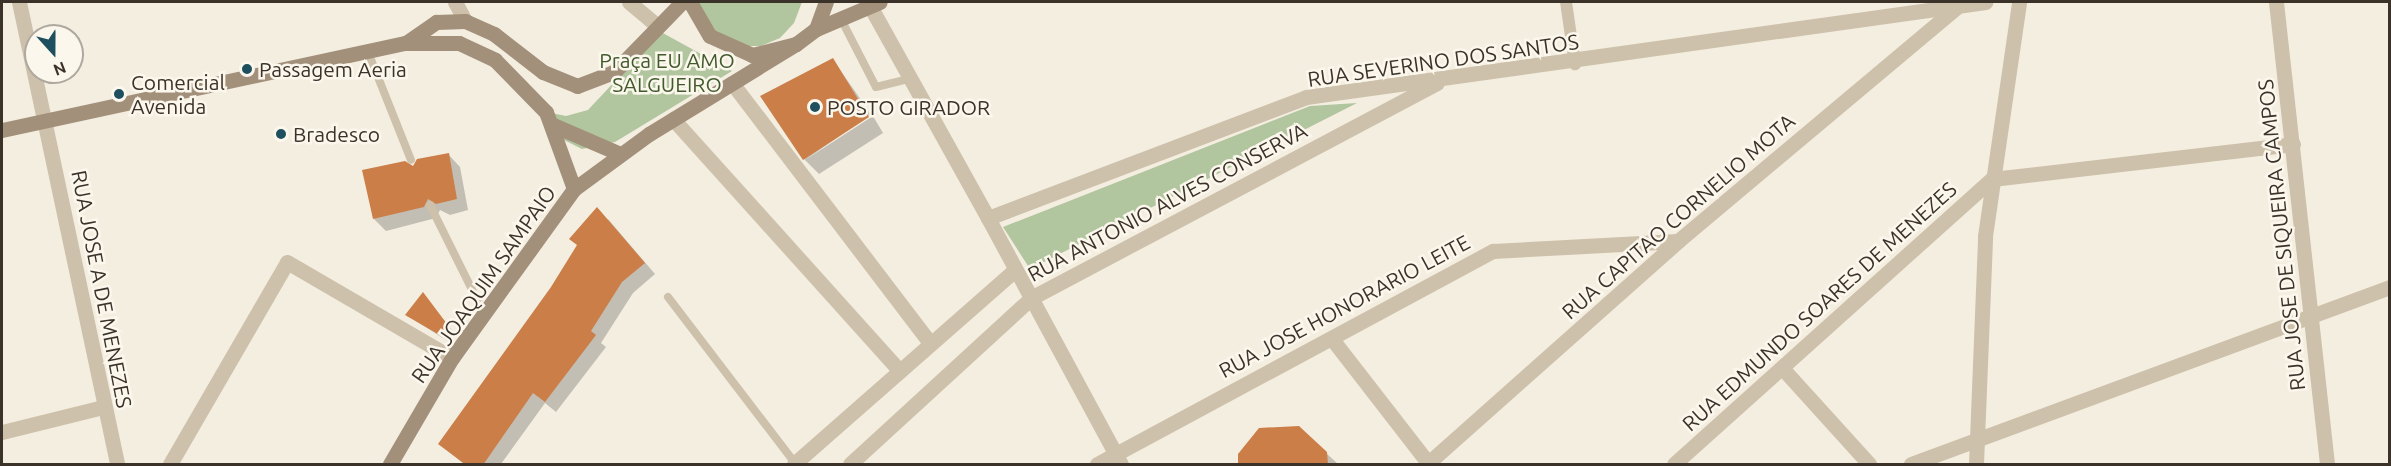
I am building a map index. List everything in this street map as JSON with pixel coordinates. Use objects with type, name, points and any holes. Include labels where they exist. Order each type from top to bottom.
[{"type":"main road","points":[[406,43],[436,22],[465,21],[494,34],[543,72],[577,86],[614,72],[656,25],[682,2]]},
{"type":"main road","points":[[690,2],[710,36],[729,49],[775,53],[796,44],[816,29],[875,4]]},
{"type":"main road","points":[[816,29],[826,2]]},
{"type":"main road","points":[[2,130],[406,43],[459,43],[478,49],[517,79],[553,125],[574,189]]},
{"type":"main road","name":"RUA JOAQUIM SAMPAIO","points":[[390,465],[452,358],[574,189],[620,154],[673,119],[796,44]]},
{"type":"main road","points":[[553,125],[620,154]]},
{"type":"street","name":"RUA JOSE A DE MENEZES","points":[[19,2],[47,121],[103,407],[117,465]]},
{"type":"street","points":[[455,2],[465,21]]},
{"type":"street","points":[[629,2],[656,25]]},
{"type":"street","points":[[1566,2],[1575,64]]},
{"type":"street","name":"RUA SEVERINO DOS SANTOS","points":[[988,218],[1306,97],[1575,64],[1985,2]]},
{"type":"street","points":[[1976,465],[1981,289],[1992,179],[2019,2]]},
{"type":"street","name":"RUA JOSE DE SIQUEIRA CAMPOS","points":[[2276,2],[2294,144],[2327,465]]},
{"type":"street","points":[[875,4],[911,78],[1118,458]]},
{"type":"street","name":"RUA CAPITAO CORNELIO MOTA","points":[[1428,464],[1678,241],[1959,5]]},
{"type":"street","name":"RUA ANTONIO ALVES CONSERVA","points":[[850,465],[1031,297],[1445,79]]},
{"type":"street","points":[[732,83],[930,343]]},
{"type":"street","points":[[673,119],[900,371]]},
{"type":"street","points":[[1992,179],[2294,144]]},
{"type":"street","name":"RUA EDMUNDO SOARES DE MENEZES","points":[[1674,465],[1992,179]]},
{"type":"street","name":"RUA JOSE HONORARIO LEITE","points":[[1097,465],[1118,458],[1493,251],[1678,241]]},
{"type":"street","points":[[170,465],[287,262],[452,358]]},
{"type":"street","points":[[795,464],[1015,270]]},
{"type":"street","points":[[1911,465],[2390,286]]},
{"type":"street","points":[[1332,339],[1428,464]]},
{"type":"street","points":[[1782,369],[1869,465]]},
{"type":"street","points":[[2,432],[103,407]]},
{"type":"lane","points":[[841,19],[876,87],[911,78]]},
{"type":"lane","points":[[368,52],[411,160]]},
{"type":"lane","points":[[430,205],[484,314]]},
{"type":"lane","points":[[668,297],[795,464]]},
{"type":"green space","points":[[695,2],[802,2],[794,23],[780,38],[761,46],[740,46],[707,27]]},
{"type":"green space","name":"Praça EU AMO SALGUEIRO","points":[[661,32],[732,71],[615,142],[582,149],[562,139],[541,111],[566,116],[588,110]]},
{"type":"green space","points":[[1357,103],[1030,269],[1003,227],[1310,106]]},
{"type":"building","name":"POSTO GIRADOR","points":[[833,58],[869,117],[803,160],[760,96]]},
{"type":"building","points":[[449,153],[457,199],[436,204],[428,199],[424,207],[373,219],[362,170],[405,161],[413,166],[417,159]]},
{"type":"building","points":[[597,207],[645,263],[622,282],[591,331],[596,335],[545,402],[533,393],[483,465],[466,465],[438,444],[551,287],[577,245],[569,239]]},
{"type":"building","points":[[423,292],[447,324],[443,337],[405,315]]},
{"type":"building","points":[[1299,426],[1327,452],[1328,465],[1238,465],[1238,454],[1259,428]]},
{"type":"place","name":"Passagem Aeria","points":[[247,69]]},
{"type":"place","name":"Comercial Avenida","points":[[119,94]]},
{"type":"place","name":"POSTO GIRADOR","points":[[815,107]]},
{"type":"place","name":"Bradesco","points":[[281,134]]}]
